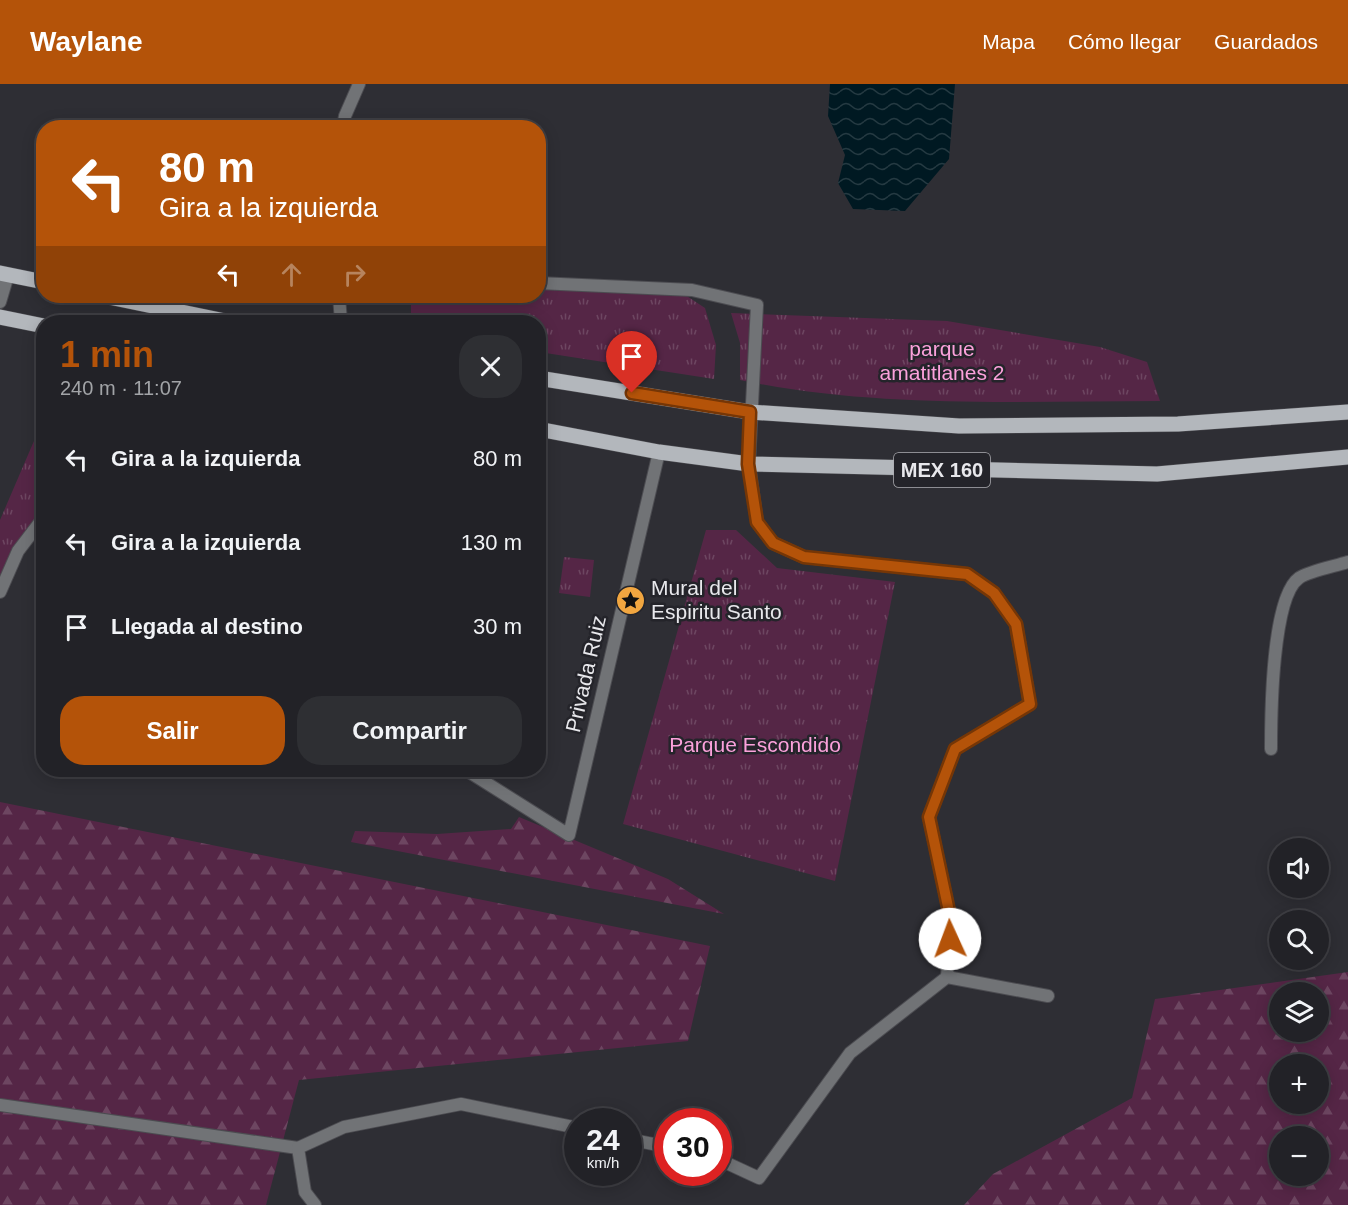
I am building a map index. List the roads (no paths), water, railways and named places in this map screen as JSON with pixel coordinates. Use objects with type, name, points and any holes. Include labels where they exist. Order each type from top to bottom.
[{"type":"main road","points":[[4,274],[36,280]]},
{"type":"main road","points":[[138,303],[196,315]]},
{"type":"main road","points":[[0,317],[36,324]]},
{"type":"main road","name":"MEX 160","points":[[546,379],[750,412],[970,426],[1178,424],[1348,412]]},
{"type":"main road","name":"MEX 160","points":[[546,431],[659,452],[748,464],[1157,474],[1348,457]]},
{"type":"street","points":[[346,120],[359,84]]},
{"type":"street","points":[[0,302],[4,274]]},
{"type":"street","points":[[546,283],[692,290],[757,304],[748,464],[757,522],[773,543],[804,557],[967,574],[994,593],[1016,624],[1030,704],[955,749],[929,817],[951,921],[947,977],[850,1053],[759,1178],[732,1165]]},
{"type":"street","name":"Privada Ruiz","points":[[477,777],[569,835],[659,452]]},
{"type":"street","points":[[0,591],[18,551],[36,527]]},
{"type":"street","points":[[1271,749],[1271,711],[1279,625],[1285,598],[1299,578],[1348,562]]},
{"type":"street","points":[[947,977],[1048,996]]},
{"type":"street","points":[[0,1105],[298,1148],[344,1127],[461,1104],[564,1125]]},
{"type":"street","points":[[298,1148],[305,1192],[315,1205]]},
{"type":"water","points":[[830,84],[955,84],[949,159],[905,211],[853,209],[838,183],[845,155],[828,116]]},
{"type":"place","name":"Mural del Espiritu Santo","points":[[630,600]]},
{"type":"park label","name":"parque amatitlanes 2","points":[[942,361]]},
{"type":"park label","name":"Parque Escondido","points":[[755,745]]}]
